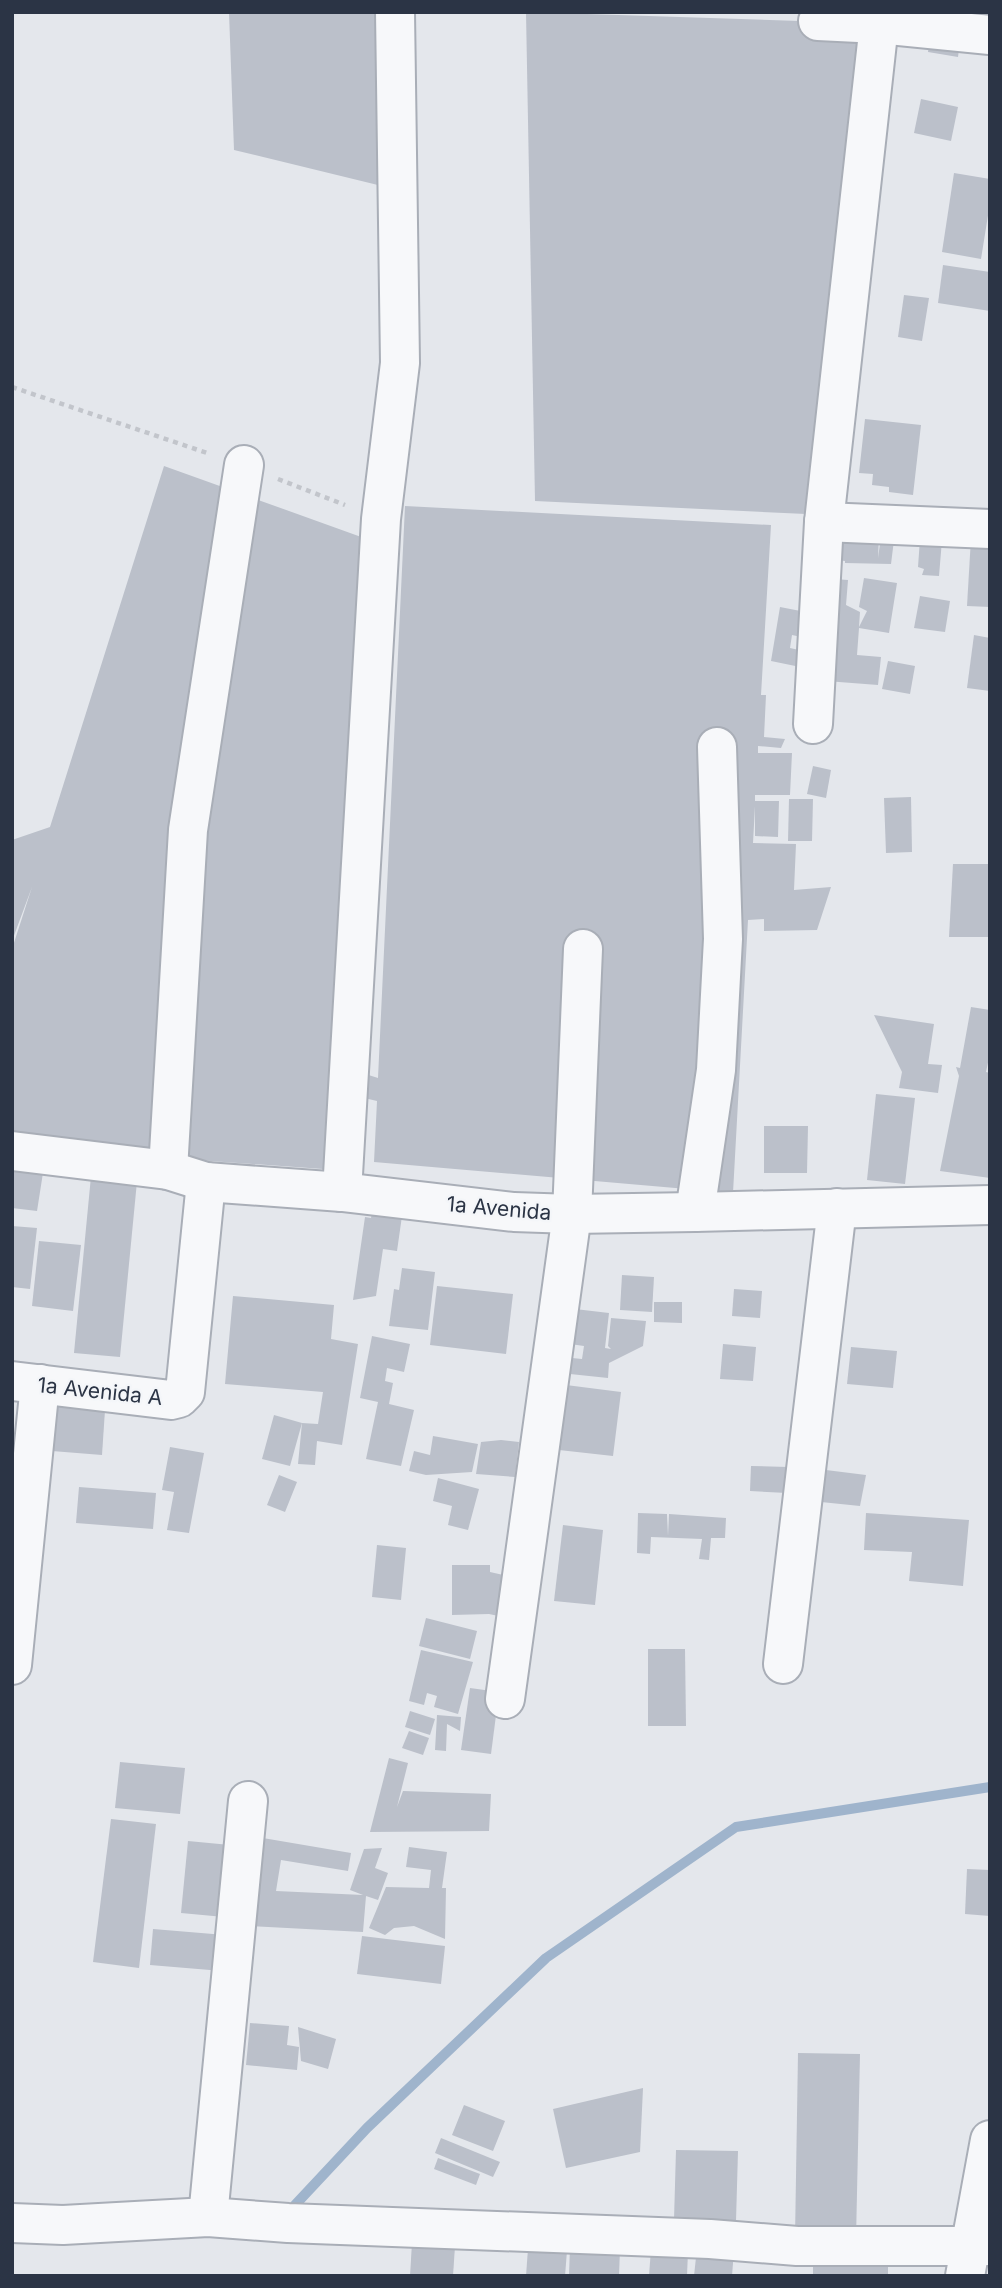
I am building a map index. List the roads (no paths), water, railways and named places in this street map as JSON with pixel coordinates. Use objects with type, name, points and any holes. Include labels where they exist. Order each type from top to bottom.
[{"type":"street","points":[[342,1192],[381,519],[400,363],[396,12]]},
{"type":"street","points":[[818,21],[990,35]]},
{"type":"street","points":[[813,724],[824,522],[879,24]]},
{"type":"street","points":[[168,1170],[188,830],[244,465]]},
{"type":"street","points":[[824,522],[990,529]]},
{"type":"street","points":[[695,1212],[716,1070],[723,939],[717,747]]},
{"type":"street","points":[[505,1699],[572,1213],[583,949]]},
{"type":"street","name":"1a Avenida","points":[[12,1151],[168,1170],[206,1182],[342,1192],[514,1212],[695,1212],[990,1205]]},
{"type":"street","name":"1a Avenida A","points":[[26,1383],[171,1400],[179,1398],[185,1392],[206,1182]]},
{"type":"street","points":[[782,1664],[837,1208]]},
{"type":"street","points":[[12,1665],[26,1383]]},
{"type":"street","points":[[208,2217],[248,1801]]},
{"type":"street","points":[[12,2223],[63,2225],[208,2217],[288,2223],[710,2239],[975,2256],[990,2140]]},
{"type":"waterway","points":[[295,2205],[367,2128],[546,1958],[736,1827],[990,1787]]}]
